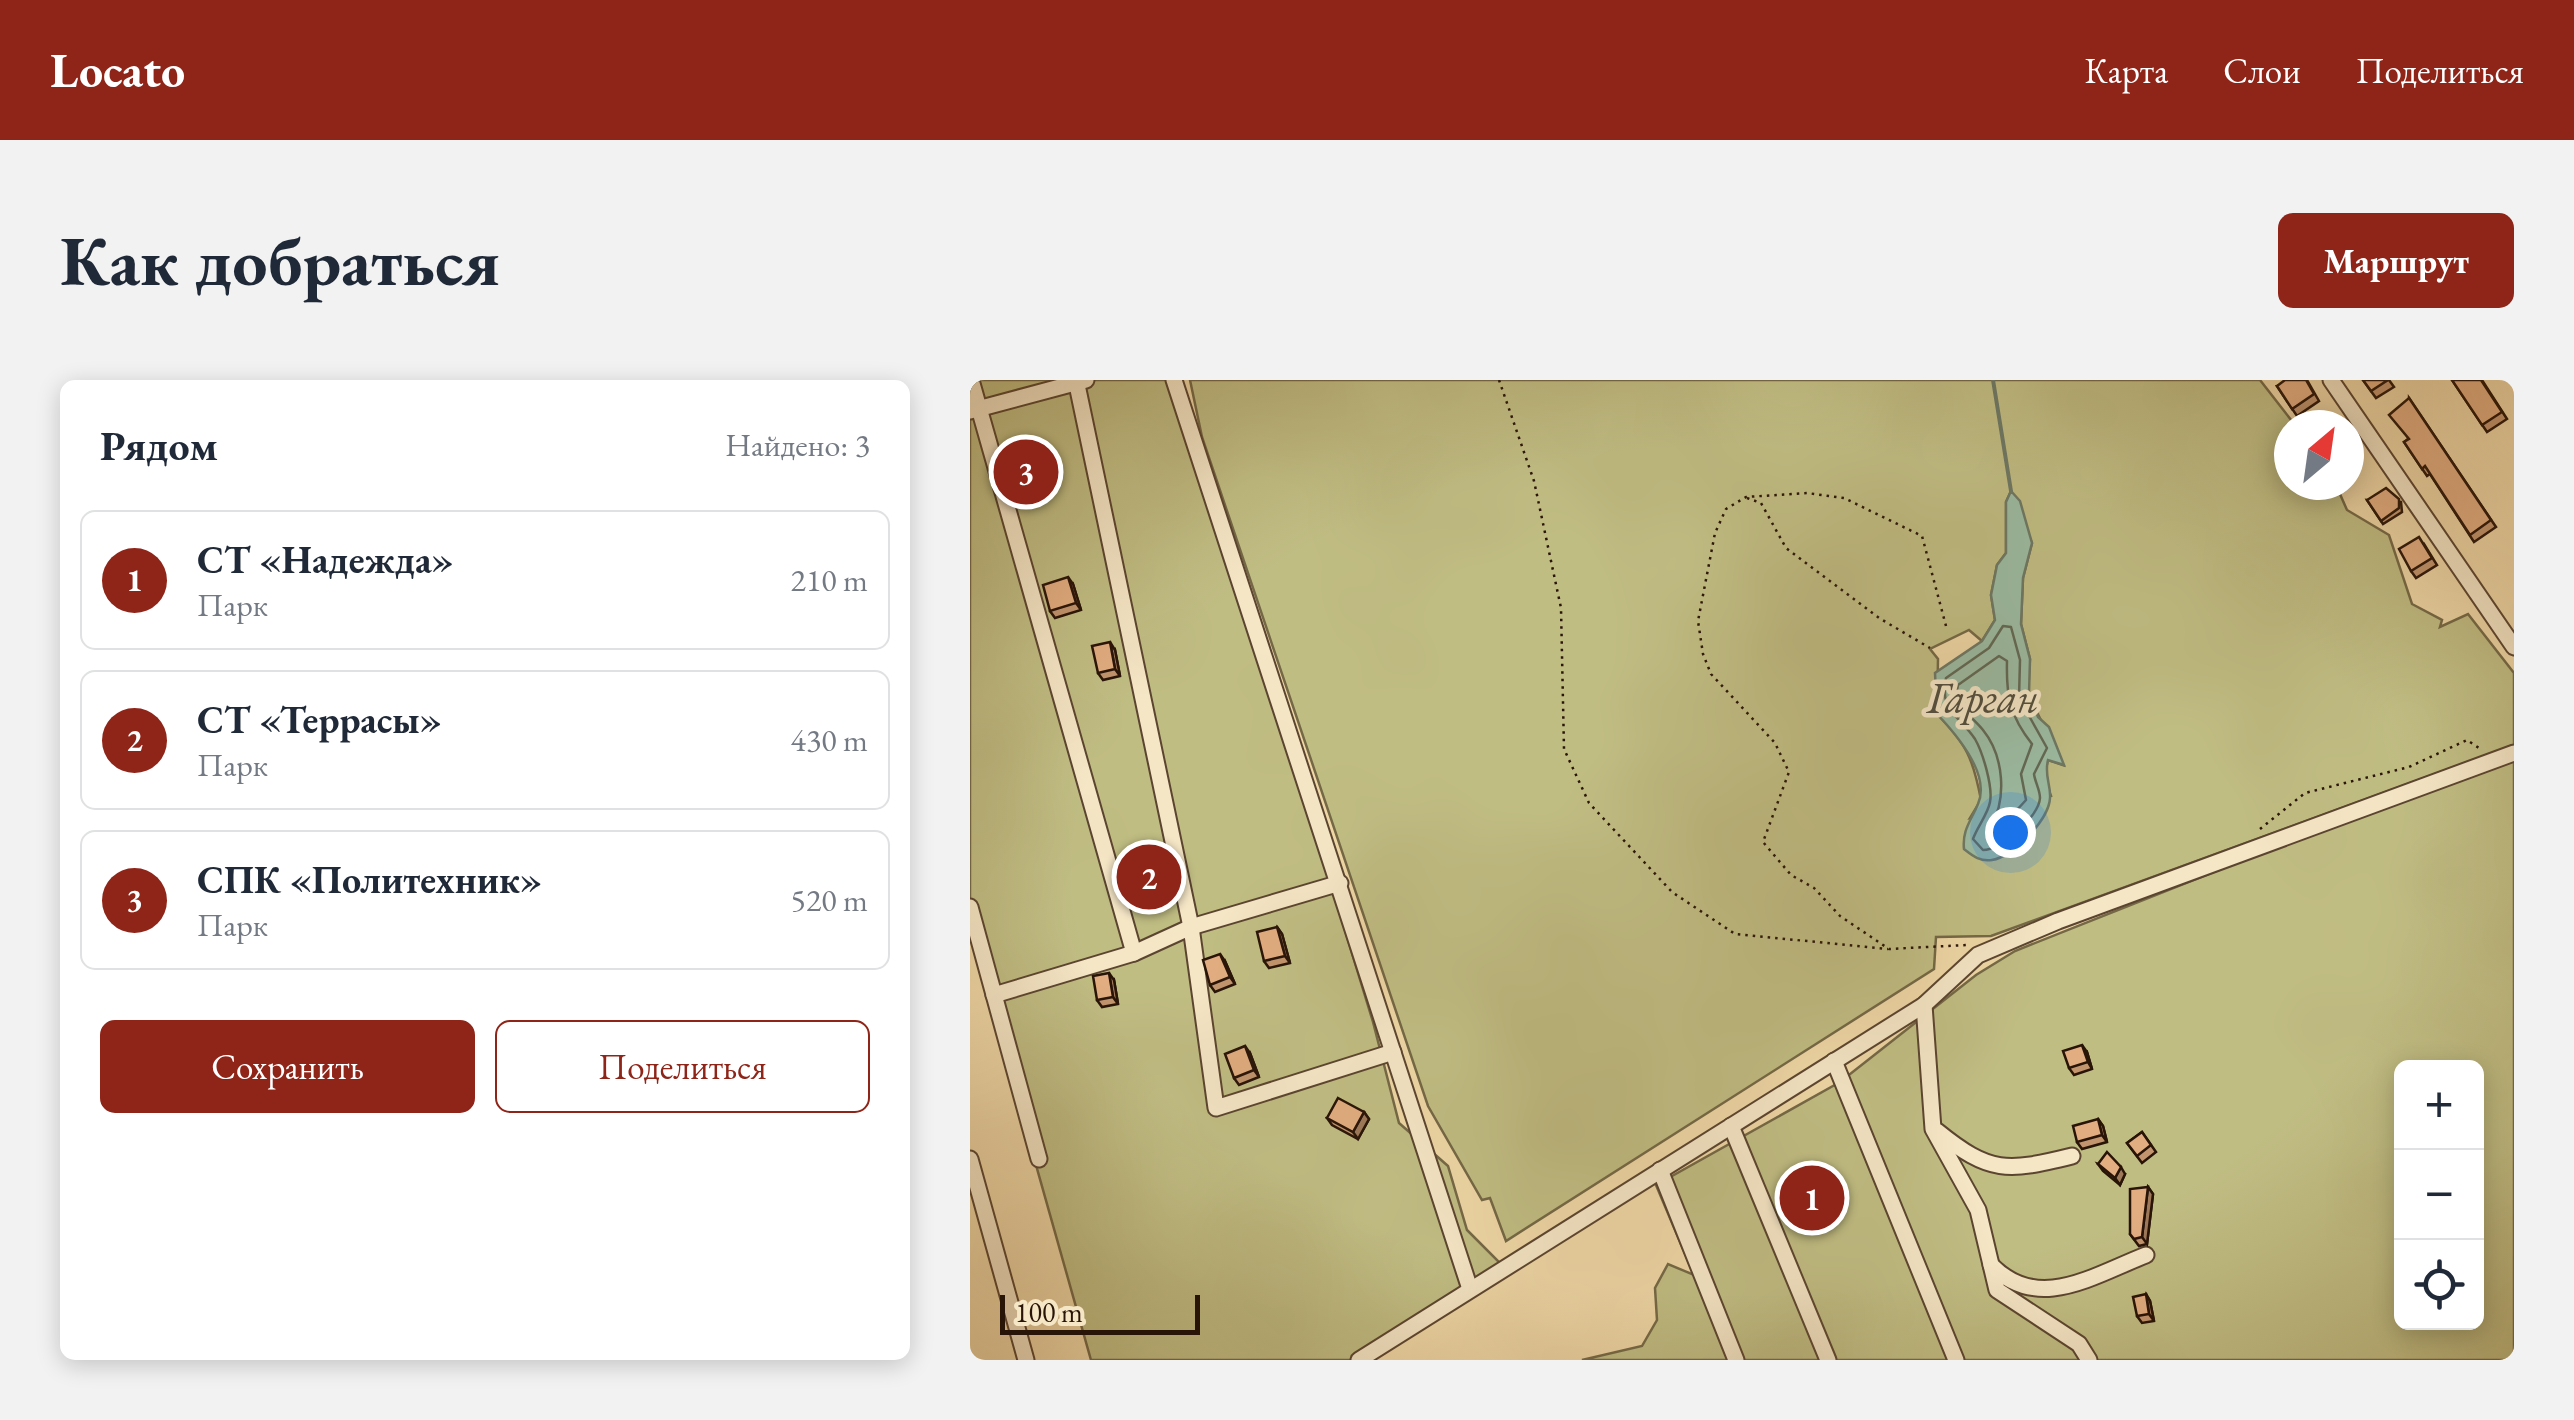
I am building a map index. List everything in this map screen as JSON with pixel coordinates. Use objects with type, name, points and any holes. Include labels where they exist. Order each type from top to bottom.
[{"type":"street","points":[[971,380],[974,410],[1134,953]]},
{"type":"street","points":[[1174,380],[1470,1288]]},
{"type":"street","points":[[2330,380],[2514,648]]},
{"type":"street","points":[[974,410],[1080,381],[1191,926],[1216,1108],[1392,1052]]},
{"type":"street","points":[[1359,1360],[1924,1005],[1978,956],[2514,753]]},
{"type":"street","points":[[994,995],[1134,953],[1191,926],[1340,883]]},
{"type":"street","points":[[970,907],[1038,1159]]},
{"type":"street","points":[[1924,1005],[1934,1129],[1978,1210],[1997,1290],[2078,1344],[2089,1360]]},
{"type":"street","points":[[1834,1061],[1956,1360]]},
{"type":"street","points":[[1731,1126],[1828,1360]]},
{"type":"street","points":[[1934,1129],[1971,1159],[1994,1168],[2020,1169],[2072,1156]]},
{"type":"street","points":[[970,1159],[1026,1360]]},
{"type":"street","points":[[1660,1170],[1736,1360]]},
{"type":"street","points":[[1988,1262],[2008,1282],[2035,1292],[2076,1282],[2146,1256]]},
{"type":"path","points":[[1499,380],[1534,481],[1558,590],[1564,749],[1589,802],[1672,892],[1735,934],[1830,947],[1888,949],[1974,944]]},
{"type":"path","points":[[1888,949],[1840,916],[1814,888],[1790,876],[1763,842],[1790,772],[1774,743],[1711,674],[1703,654],[1698,621],[1715,533],[1726,509],[1746,498],[1807,493],[1844,498],[1922,536],[1946,626]]},
{"type":"path","points":[[1746,498],[1761,503],[1786,548],[1879,618],[1930,648]]},
{"type":"path","points":[[2248,851],[2265,822],[2305,793],[2409,768],[2467,740],[2496,759]]},
{"type":"shaded area","points":[[970,380],[1177,380],[1373,1022],[1399,1123],[1448,1166],[1467,1230],[1501,1264],[1355,1360],[1091,1360],[970,931]]},
{"type":"shaded area","points":[[1190,380],[2260,380],[2283,410],[2274,410],[2274,500],[2343,500],[2347,510],[2389,535],[2412,604],[2442,620],[2440,627],[2468,614],[2514,673],[2514,745],[1991,936],[1936,937],[1934,969],[1506,1241],[1490,1198],[1482,1200],[1428,1106],[1202,437]],"holes":[[[2011,491],[2032,543],[2023,578],[2021,624],[2030,659],[2028,694],[2063,765],[2048,760],[2044,777],[2051,796],[1970,818],[1981,800],[1978,786],[1967,753],[1937,714],[1938,659],[1930,649],[1969,630],[1982,641],[1995,620],[1991,595],[1997,565],[2006,553],[2006,502]]]},
{"type":"shaded area","points":[[2514,761],[2514,1360],[1582,1360],[1642,1346],[1657,1320],[1655,1288],[1668,1264],[1694,1275],[1656,1185],[1840,1082],[1976,975],[2015,951],[2254,856]]},
{"type":"water","name":"Гарган","points":[[2011,491],[2020,501],[2032,543],[2023,578],[2021,624],[2030,659],[2029,694],[2038,717],[2049,727],[2064,765],[2048,760],[2050,798],[2037,826],[2010,852],[1988,860],[1964,849],[1966,831],[1981,792],[1980,780],[1969,755],[1937,714],[1935,673],[1982,641],[1995,620],[1991,595],[1997,565],[2006,553],[2006,502]]},
{"type":"building","points":[[2285,380],[2306,380],[2314,394],[2292,409],[2277,386]]},
{"type":"building","points":[[2363,380],[2388,380],[2371,391]]},
{"type":"building","points":[[2452,380],[2481,380],[2502,412],[2482,425]]},
{"type":"building","points":[[2409,398],[2491,520],[2470,535],[2425,466],[2422,469],[2404,442],[2409,439],[2389,415]]},
{"type":"building","points":[[2386,488],[2399,499],[2399,508],[2381,521],[2367,500]]},
{"type":"building","points":[[2419,537],[2432,558],[2411,571],[2399,549]]},
{"type":"building","points":[[1068,577],[1076,603],[1050,611],[1043,585]]},
{"type":"building","points":[[1110,642],[1115,669],[1098,673],[1092,646]]},
{"type":"building","points":[[1277,927],[1285,956],[1264,961],[1257,932]]},
{"type":"building","points":[[1220,954],[1230,977],[1210,985],[1203,960]]},
{"type":"building","points":[[1109,973],[1113,997],[1097,1000],[1093,976]]},
{"type":"building","points":[[2082,1045],[2088,1062],[2069,1068],[2063,1051]]},
{"type":"building","points":[[1245,1046],[1254,1070],[1234,1078],[1225,1054]]},
{"type":"building","points":[[1338,1098],[1364,1112],[1353,1132],[1327,1118]]},
{"type":"building","points":[[2098,1119],[2102,1135],[2077,1142],[2073,1126]]},
{"type":"building","points":[[2142,1132],[2151,1145],[2137,1156],[2127,1143]]},
{"type":"building","points":[[2107,1152],[2121,1167],[2115,1178],[2098,1164]]},
{"type":"building","points":[[2148,1187],[2142,1237],[2134,1239],[2130,1234],[2130,1189]]},
{"type":"building","points":[[2146,1294],[2149,1314],[2137,1316],[2133,1297]]},
{"type":"waterway","points":[[1993,380],[2011,491]]},
{"type":"place","name":"СПК «Политехник»","points":[[1026,472]]},
{"type":"place","name":"СТ «Террасы»","points":[[1149,877]]},
{"type":"place","name":"СТ «Надежда»","points":[[1812,1198]]}]
